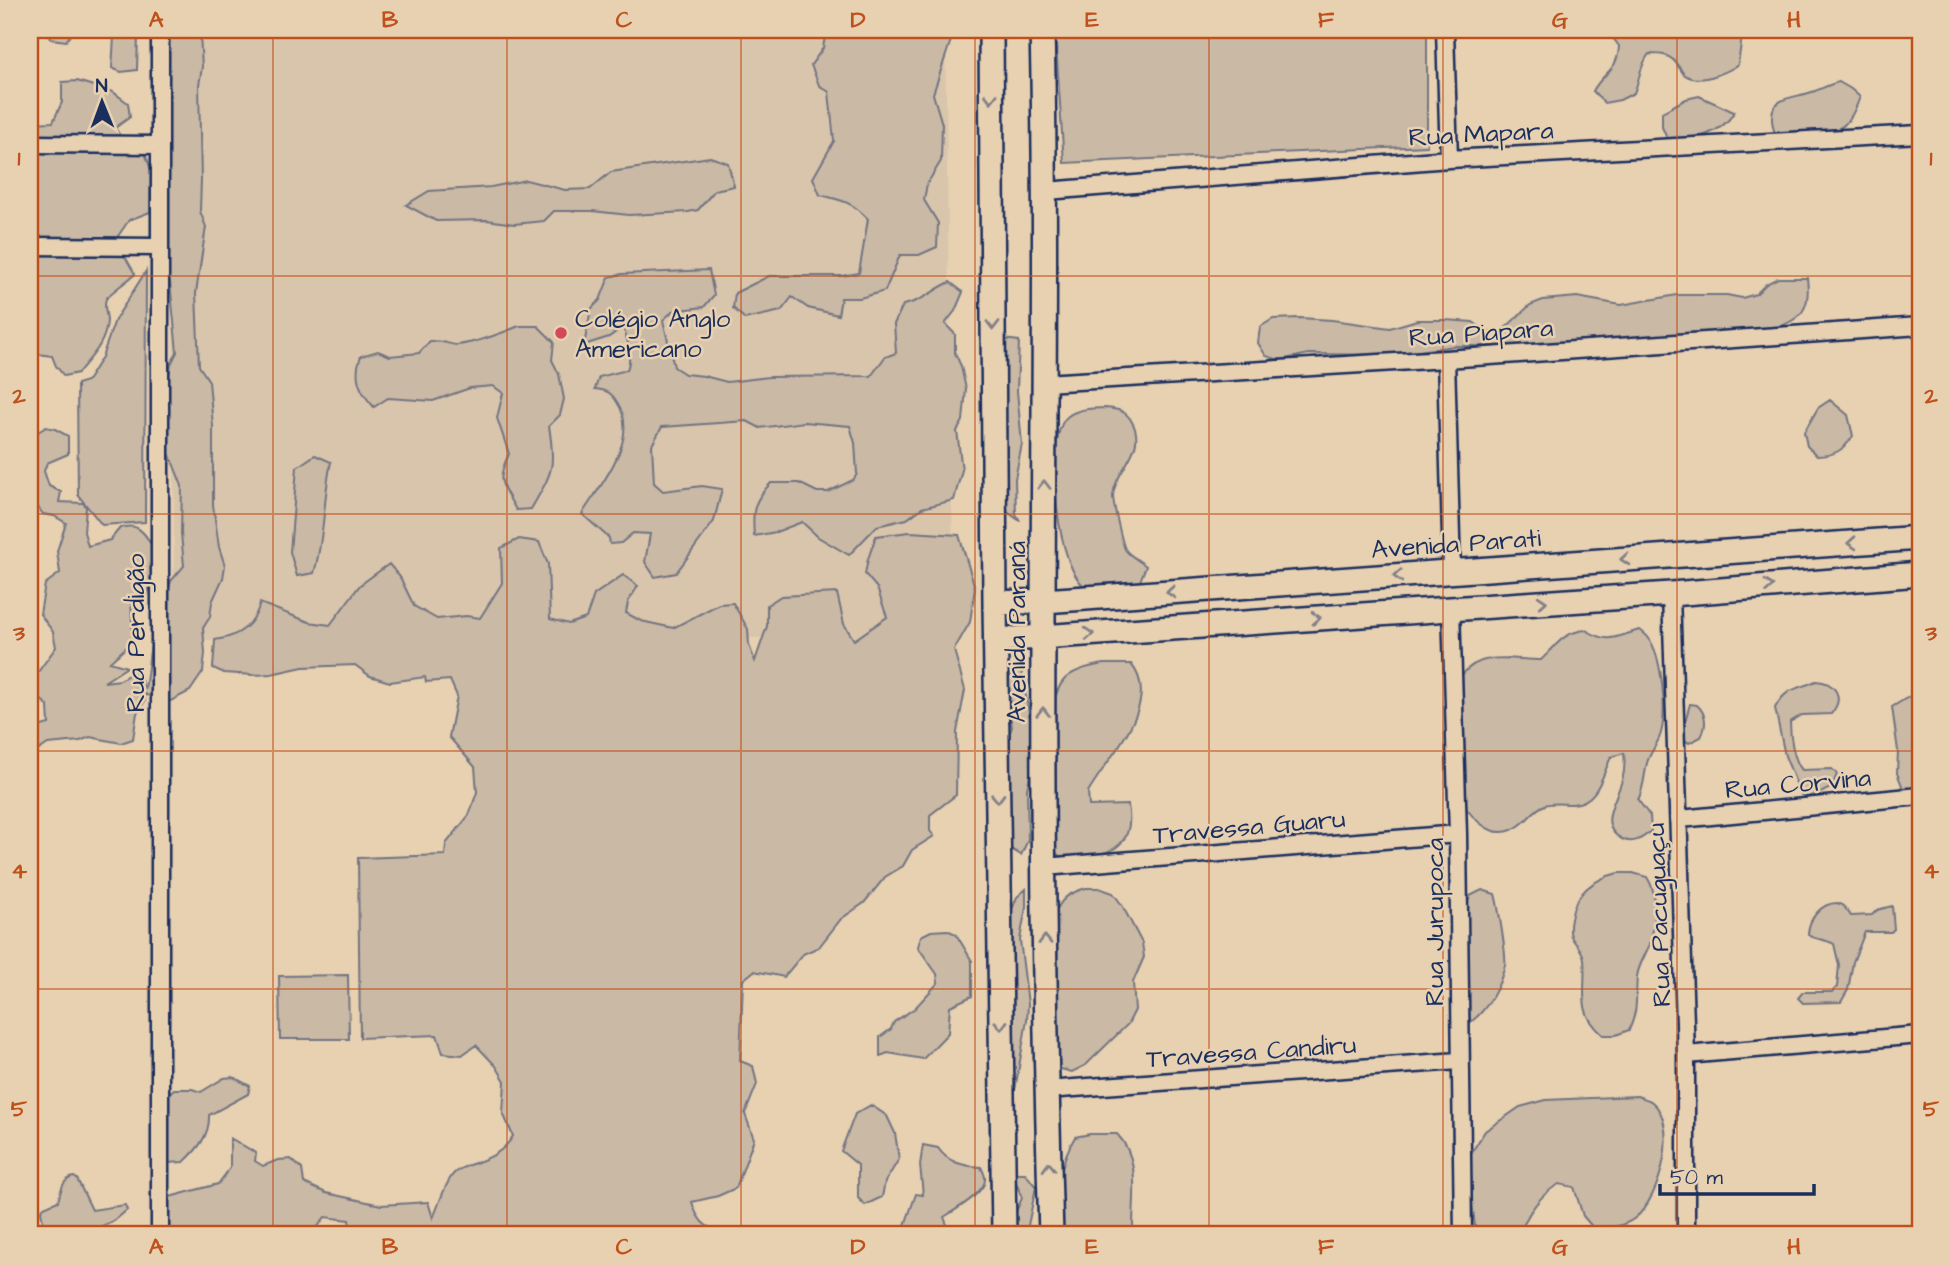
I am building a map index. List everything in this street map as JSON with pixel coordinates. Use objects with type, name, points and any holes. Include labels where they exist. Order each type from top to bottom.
[{"type":"main road","name":"Avenida Paraná","points":[[991,30],[995,603],[1004,1235]]},
{"type":"main road","name":"Avenida Paraná","points":[[1042,30],[1046,191],[1042,638],[1046,1090],[1051,1235]]},
{"type":"main road","name":"Avenida Parati","points":[[995,603],[1920,538]]},
{"type":"main road","points":[[996,640],[1671,594],[1920,574]]},
{"type":"street","name":"Rua Perdigão","points":[[160,30],[160,1235]]},
{"type":"street","points":[[1446,30],[1449,159]]},
{"type":"street","name":"Rua Mapara","points":[[1046,191],[1449,159],[1920,134]]},
{"type":"street","points":[[30,144],[160,145]]},
{"type":"street","points":[[30,246],[159,247]]},
{"type":"street","name":"Rua Piapara","points":[[1044,383],[1446,359],[1920,326]]},
{"type":"street","points":[[1446,359],[1451,572]]},
{"type":"street","name":"Rua Pacuguaçu","points":[[1671,594],[1686,1055],[1686,1235]]},
{"type":"street","name":"Rua Jurupoca","points":[[1451,608],[1458,834],[1463,1235]]},
{"type":"street","name":"Rua Corvina","points":[[1680,819],[1920,796]]},
{"type":"street","name":"Travessa Guaru","points":[[1044,867],[1458,834]]},
{"type":"street","points":[[1686,1055],[1920,1035]]},
{"type":"street","name":"Travessa Candiru","points":[[1046,1090],[1460,1061]]},
{"type":"shaded area","points":[[45,30],[74,30],[66,41],[51,39]]},
{"type":"shaded area","points":[[111,30],[135,30],[138,35],[137,70],[121,72],[112,68],[114,37]]},
{"type":"shaded area","points":[[164,30],[202,30],[199,85],[200,211],[206,227],[196,293],[199,366],[209,381],[213,426],[213,505],[219,547],[225,566],[223,578],[212,602],[210,617],[203,628],[203,672],[190,691],[165,704],[145,694],[145,701],[137,713],[133,739],[121,743],[90,737],[80,741],[48,744],[34,753],[30,752],[30,729],[49,724],[48,706],[34,693],[33,679],[56,647],[53,632],[40,614],[45,584],[60,573],[57,551],[66,523],[54,516],[43,514],[30,497],[30,437],[46,427],[68,436],[68,454],[47,463],[44,471],[49,486],[61,492],[59,502],[83,503],[86,507],[84,532],[88,546],[110,540],[120,528],[128,526],[137,528],[144,534],[156,559],[147,596],[131,599],[133,641],[110,662],[127,667],[104,682],[120,680],[133,672],[139,674],[145,690],[151,643],[155,638],[171,581],[184,566],[181,533],[182,486],[162,435],[161,394],[168,382],[171,364],[177,352],[170,282],[162,273]]},
{"type":"shaded area","name":"Colégio Anglo Americano","points":[[173,30],[945,30],[954,637],[174,640]]},
{"type":"shaded area","points":[[826,30],[949,30],[951,40],[933,94],[942,124],[941,161],[927,184],[924,200],[938,223],[937,247],[919,255],[900,255],[885,291],[860,298],[841,298],[838,315],[808,308],[792,297],[781,311],[745,319],[733,308],[735,293],[769,276],[842,276],[859,273],[868,219],[846,202],[820,195],[813,178],[834,141],[829,92],[819,85],[811,65],[823,48]]},
{"type":"shaded area","points":[[1055,30],[1427,30],[1427,146],[1064,163]]},
{"type":"shaded area","points":[[1607,30],[1746,30],[1742,36],[1738,65],[1733,68],[1712,77],[1691,78],[1669,57],[1649,54],[1641,68],[1634,93],[1620,100],[1604,103],[1593,91],[1616,61],[1619,46]]},
{"type":"shaded area","points":[[77,81],[113,92],[128,103],[130,117],[115,128],[123,140],[144,150],[151,170],[150,212],[129,220],[116,239],[30,239],[30,123],[53,122],[62,102],[62,82]]},
{"type":"shaded area","points":[[1839,82],[1860,97],[1853,114],[1844,125],[1831,132],[1813,135],[1775,134],[1772,113],[1775,106],[1786,99]]},
{"type":"shaded area","points":[[1699,96],[1734,112],[1722,126],[1705,135],[1668,141],[1662,127],[1662,112],[1686,99]]},
{"type":"shaded area","points":[[710,157],[728,163],[734,186],[715,190],[698,210],[688,212],[629,215],[554,211],[544,221],[514,224],[487,220],[436,221],[406,205],[429,191],[491,187],[526,180],[565,190],[590,189],[611,172]]},
{"type":"shaded area","points":[[71,252],[123,253],[135,274],[106,299],[106,329],[97,349],[78,373],[64,376],[52,356],[30,353],[30,255]]},
{"type":"shaded area","points":[[709,270],[714,295],[704,307],[673,311],[663,320],[674,367],[685,374],[727,382],[769,377],[871,376],[885,357],[896,353],[894,324],[903,305],[921,299],[950,282],[963,292],[955,311],[945,324],[955,334],[955,353],[966,389],[963,421],[957,431],[962,470],[954,500],[922,508],[907,519],[877,526],[849,555],[818,537],[802,522],[776,532],[754,536],[755,507],[760,495],[771,483],[799,483],[817,492],[828,492],[853,480],[857,474],[855,443],[850,426],[804,422],[760,428],[747,421],[662,427],[652,445],[654,483],[663,491],[702,486],[722,489],[714,521],[676,573],[655,577],[645,562],[650,534],[633,533],[621,543],[610,544],[609,538],[582,514],[616,460],[624,430],[623,416],[615,399],[608,392],[595,389],[599,377],[627,370],[629,354],[623,327],[609,337],[584,345],[591,309],[600,300],[609,277]]},
{"type":"shaded area","points":[[146,271],[145,522],[102,525],[78,495],[77,384],[87,381],[102,357],[115,320]]},
{"type":"shaded area","points":[[1778,278],[1807,278],[1807,298],[1806,305],[1797,317],[1772,329],[1530,346],[1454,346],[1391,355],[1309,354],[1280,360],[1266,356],[1258,343],[1260,327],[1273,319],[1332,320],[1390,328],[1417,320],[1445,320],[1473,322],[1485,331],[1500,333],[1530,305],[1543,300],[1577,297],[1621,305],[1677,295],[1727,295],[1742,298],[1756,294],[1766,284]]},
{"type":"shaded area","points":[[519,326],[538,326],[554,342],[552,360],[559,374],[564,399],[560,415],[549,426],[552,462],[548,478],[531,509],[516,510],[501,477],[509,454],[497,418],[503,393],[493,386],[470,388],[433,401],[388,398],[374,407],[361,389],[358,370],[361,356],[378,351],[390,356],[419,353],[430,341],[458,345]]},
{"type":"shaded area","points":[[1002,339],[1019,341],[1017,391],[1022,444],[1015,479],[1016,514],[1020,521],[1006,511]]},
{"type":"shaded area","points":[[1830,400],[1848,415],[1853,436],[1838,451],[1817,456],[1807,446],[1804,432],[1818,408]]},
{"type":"shaded area","points":[[1105,408],[1124,413],[1130,418],[1136,432],[1134,451],[1119,477],[1113,496],[1125,549],[1146,566],[1140,581],[1130,592],[1091,590],[1076,577],[1061,534],[1057,506],[1056,454],[1059,433],[1065,419],[1078,411]]},
{"type":"shaded area","points":[[315,455],[331,462],[320,545],[314,573],[297,576],[290,552],[297,467]]},
{"type":"shaded area","points":[[910,532],[959,535],[975,588],[970,622],[954,650],[965,690],[957,732],[956,795],[930,815],[930,831],[934,836],[912,850],[903,866],[885,877],[864,903],[841,919],[819,947],[803,954],[784,977],[754,971],[743,980],[740,1061],[753,1066],[757,1084],[745,1114],[754,1139],[736,1188],[718,1196],[692,1202],[700,1219],[710,1228],[743,1235],[352,1235],[349,1220],[325,1217],[317,1228],[319,1235],[180,1235],[176,1232],[167,1235],[162,1199],[218,1184],[230,1168],[230,1138],[256,1153],[255,1161],[263,1166],[278,1160],[291,1159],[302,1169],[304,1183],[326,1193],[381,1205],[428,1202],[433,1218],[451,1177],[463,1168],[497,1153],[513,1136],[503,1113],[505,1081],[496,1066],[476,1045],[462,1055],[443,1053],[437,1035],[360,1038],[358,858],[445,855],[446,844],[469,815],[477,792],[475,767],[449,737],[457,696],[450,680],[426,682],[425,677],[390,682],[370,676],[355,665],[303,667],[271,674],[224,673],[213,668],[215,640],[244,629],[254,618],[260,603],[309,622],[330,625],[360,585],[389,564],[400,577],[414,606],[437,619],[466,616],[480,618],[502,583],[501,548],[519,539],[539,542],[548,564],[550,619],[569,624],[586,618],[594,595],[623,575],[638,586],[628,602],[626,613],[641,621],[673,628],[719,604],[733,603],[748,629],[749,645],[755,661],[767,626],[767,605],[781,596],[837,593],[844,624],[854,640],[887,617],[877,588],[865,574],[868,559],[876,536]]},
{"type":"shaded area","points":[[1586,630],[1607,638],[1640,630],[1649,638],[1655,651],[1662,687],[1663,724],[1660,737],[1647,763],[1638,800],[1650,816],[1651,831],[1630,841],[1622,839],[1610,827],[1610,812],[1624,773],[1624,753],[1611,757],[1598,787],[1588,799],[1572,804],[1545,805],[1524,822],[1507,831],[1499,832],[1484,827],[1465,807],[1462,675],[1478,662],[1488,659],[1541,660],[1566,636]]},
{"type":"shaded area","points":[[1020,664],[1030,718],[1036,735],[1027,789],[1028,840],[1021,855],[1006,846],[1006,743],[1012,727],[1006,694],[1009,678]]},
{"type":"shaded area","points":[[1104,664],[1131,664],[1139,679],[1141,696],[1129,730],[1088,792],[1089,806],[1128,805],[1127,834],[1113,849],[1090,856],[1063,859],[1055,852],[1056,793],[1052,734],[1054,704],[1064,680],[1083,669]]},
{"type":"shaded area","points":[[1816,681],[1829,684],[1836,692],[1838,697],[1835,708],[1831,714],[1802,715],[1790,722],[1793,747],[1802,770],[1832,769],[1837,774],[1832,787],[1805,796],[1801,795],[1785,756],[1775,708],[1783,696],[1792,690]]},
{"type":"shaded area","points":[[1920,690],[1921,716],[1915,747],[1920,776],[1917,789],[1910,791],[1903,788],[1897,773],[1898,751],[1892,707]]},
{"type":"shaded area","points":[[1690,704],[1700,708],[1705,724],[1701,737],[1689,743],[1685,740],[1684,725]]},
{"type":"shaded area","points":[[1618,873],[1647,877],[1654,893],[1655,919],[1649,946],[1638,973],[1635,1009],[1629,1030],[1616,1035],[1603,1035],[1594,1026],[1585,1009],[1584,959],[1571,936],[1570,925],[1576,902],[1587,888]]},
{"type":"shaded area","points":[[1086,888],[1099,888],[1113,893],[1142,943],[1144,957],[1133,982],[1135,1010],[1128,1024],[1086,1065],[1072,1072],[1057,1068],[1055,914],[1066,897]]},
{"type":"shaded area","points":[[1026,889],[1026,907],[1020,940],[1028,1004],[1013,1102],[1012,1001],[1004,929],[1017,897]]},
{"type":"shaded area","points":[[1482,890],[1495,894],[1504,942],[1505,965],[1492,996],[1483,1011],[1471,1022],[1466,1009],[1465,910],[1470,896]]},
{"type":"shaded area","points":[[1837,903],[1843,905],[1851,916],[1872,915],[1877,910],[1892,906],[1894,929],[1891,932],[1865,932],[1853,962],[1848,990],[1841,1002],[1803,1003],[1798,998],[1803,992],[1832,992],[1837,987],[1839,965],[1834,944],[1808,935],[1810,923],[1816,913]]},
{"type":"shaded area","points":[[947,930],[956,934],[972,961],[972,996],[950,1006],[948,1033],[923,1059],[888,1053],[880,1056],[880,1037],[891,1029],[894,1022],[915,1008],[938,983],[937,974],[918,947],[921,936],[931,931]]},
{"type":"shaded area","points":[[348,975],[349,1039],[280,1039],[279,976]]},
{"type":"shaded area","points":[[233,1077],[250,1086],[248,1094],[209,1115],[202,1141],[184,1162],[167,1163],[165,1097],[174,1089],[201,1092],[224,1078]]},
{"type":"shaded area","points":[[1637,1096],[1652,1102],[1660,1113],[1665,1127],[1666,1143],[1659,1179],[1644,1208],[1635,1218],[1620,1225],[1594,1229],[1583,1216],[1574,1187],[1559,1184],[1535,1205],[1520,1235],[1476,1235],[1468,1169],[1470,1155],[1485,1131],[1520,1107],[1546,1100]]},
{"type":"shaded area","points":[[871,1105],[887,1116],[895,1133],[899,1159],[885,1182],[882,1197],[865,1205],[858,1198],[858,1165],[841,1151],[855,1114]]},
{"type":"shaded area","points":[[1117,1134],[1125,1144],[1133,1166],[1133,1227],[1140,1235],[1056,1235],[1059,1184],[1064,1160],[1075,1137]]},
{"type":"shaded area","points":[[923,1145],[938,1148],[957,1163],[981,1167],[985,1176],[976,1195],[944,1217],[951,1235],[897,1235],[905,1225],[916,1194],[923,1195],[920,1165]]},
{"type":"shaded area","points":[[1016,1173],[1025,1173],[1036,1187],[1026,1235],[1010,1235],[1022,1198],[1016,1182]]},
{"type":"shaded area","points":[[74,1177],[92,1210],[125,1205],[127,1210],[98,1228],[76,1233],[42,1235],[41,1211],[58,1201],[64,1183]]},
{"type":"place","name":"Colégio Anglo Americano","points":[[561,333]]}]
